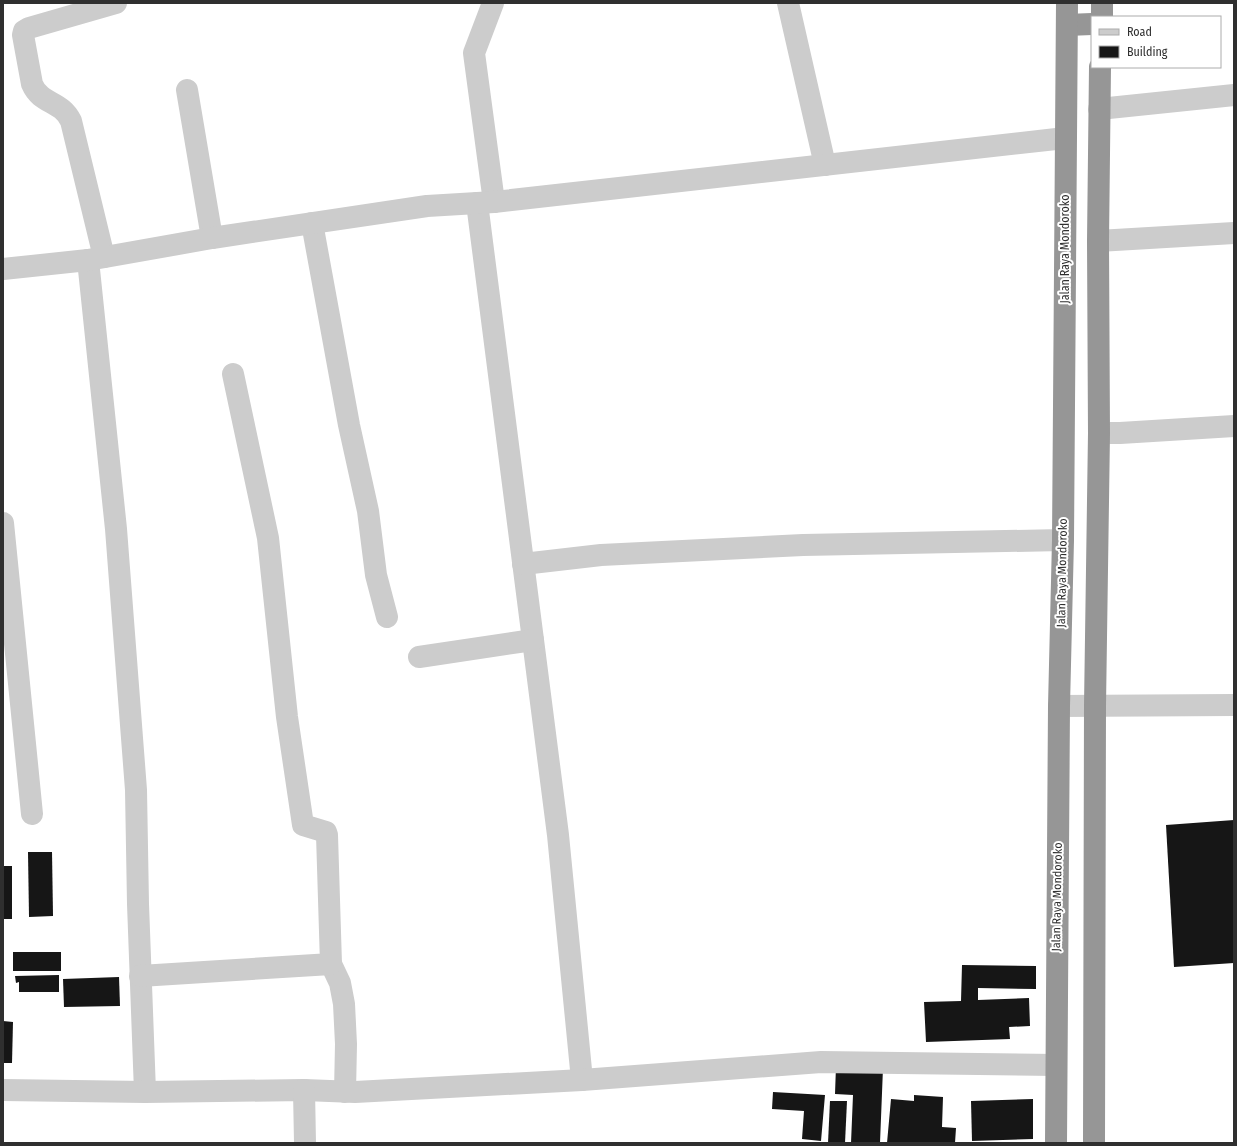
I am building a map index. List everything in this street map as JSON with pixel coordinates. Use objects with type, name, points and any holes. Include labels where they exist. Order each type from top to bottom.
[{"type":"highway","name":"Jalan Raya Mondoroko","points":[[1056,1143],[1059,706],[1063,540],[1067,3]]},
{"type":"highway","points":[[1102,3],[1102,16]]},
{"type":"highway","points":[[1067,25],[1091,24]]},
{"type":"highway","points":[[1094,1143],[1095,706],[1099,433],[1098,241],[1100,68]]},
{"type":"street","points":[[116,3],[29,28],[24,31],[23,35],[32,84],[35,91],[40,97],[62,108],[68,113],[71,121],[96,258],[136,790],[140,976],[145,1092]]},
{"type":"street","points":[[493,3],[474,53],[486,202],[523,564],[558,835],[582,1080]]},
{"type":"street","points":[[788,3],[825,165]]},
{"type":"street","points":[[187,90],[212,238]]},
{"type":"street","points":[[1099,110],[1234,95]]},
{"type":"street","points":[[3,269],[96,258],[212,238],[427,206],[486,202],[1065,138]]},
{"type":"street","points":[[312,224],[349,425],[368,511],[376,575],[387,618]]},
{"type":"street","points":[[1098,241],[1234,233]]},
{"type":"street","points":[[233,374],[268,538],[287,717],[303,825],[326,832],[327,835],[331,964],[340,983],[344,1004],[346,1044],[345,1092]]},
{"type":"street","points":[[1099,433],[1234,426]]},
{"type":"street","points":[[3,523],[32,814]]},
{"type":"street","points":[[523,564],[601,555],[803,545],[1063,540]]},
{"type":"street","points":[[419,657],[533,640]]},
{"type":"street","points":[[1059,706],[1234,705]]},
{"type":"street","points":[[140,976],[331,964]]},
{"type":"street","points":[[3,1090],[145,1092],[304,1090],[345,1092],[582,1080],[821,1062],[1056,1066]]},
{"type":"street","points":[[304,1090],[305,1143]]},
{"type":"building","points":[[1234,820],[1234,963],[1174,967],[1166,825]]},
{"type":"building","points":[[28,852],[52,852],[53,916],[29,917]]},
{"type":"building","points":[[3,866],[12,866],[12,919],[3,919]]},
{"type":"building","points":[[13,952],[61,952],[61,971],[13,971]]},
{"type":"building","points":[[962,965],[1036,966],[1036,989],[978,988],[978,1000],[1029,998],[1030,1026],[1009,1027],[1010,1039],[926,1042],[924,1002],[961,1001]]},
{"type":"building","points":[[59,975],[59,992],[19,992],[19,982],[16,983],[15,976]]},
{"type":"building","points":[[119,977],[120,1006],[64,1007],[63,979]]},
{"type":"building","points":[[3,1021],[13,1022],[12,1063],[3,1063]]},
{"type":"building","points":[[836,1066],[883,1068],[880,1143],[851,1143],[853,1095],[835,1094]]},
{"type":"building","points":[[773,1092],[825,1095],[821,1141],[802,1139],[804,1111],[772,1109]]},
{"type":"building","points":[[914,1095],[943,1097],[942,1127],[956,1128],[955,1143],[887,1143],[891,1099],[914,1101]]},
{"type":"building","points":[[1033,1099],[1033,1139],[972,1141],[971,1101]]},
{"type":"building","points":[[830,1101],[847,1101],[845,1143],[828,1143]]}]
